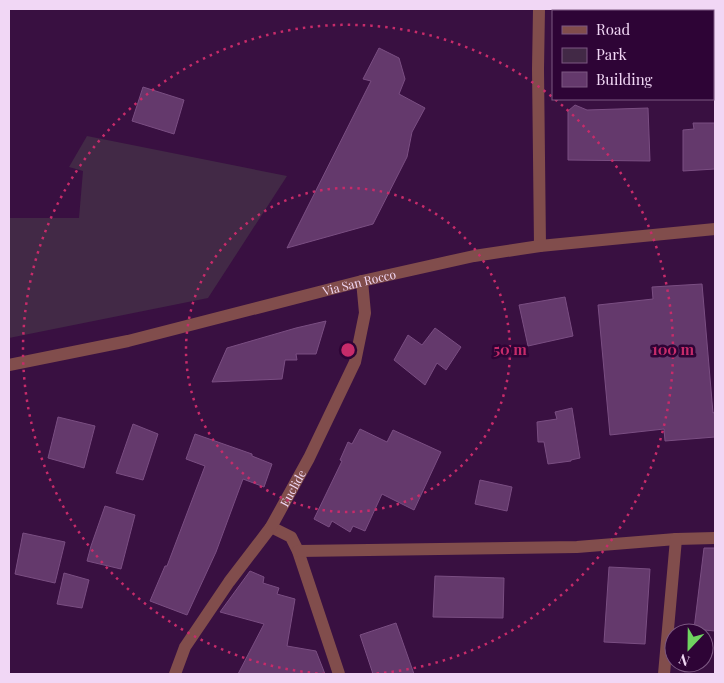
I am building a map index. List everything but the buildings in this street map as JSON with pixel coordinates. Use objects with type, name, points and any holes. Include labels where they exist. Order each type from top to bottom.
[{"type":"street","points":[[540,9],[538,69],[540,246]]},
{"type":"street","name":"Via San Rocco","points":[[9,365],[128,341],[362,281],[474,256],[540,246],[715,229]]},
{"type":"street","name":"Euclide","points":[[175,674],[185,647],[229,582],[271,527],[310,458],[355,362],[365,314],[362,281]]},
{"type":"street","points":[[271,527],[291,537],[298,551],[339,674]]},
{"type":"street","points":[[298,551],[577,547],[676,539],[715,538]]},
{"type":"street","points":[[664,674],[676,539]]},
{"type":"green space","points":[[87,136],[287,176],[208,298],[9,338],[9,218],[79,218],[83,171],[69,167]]}]
